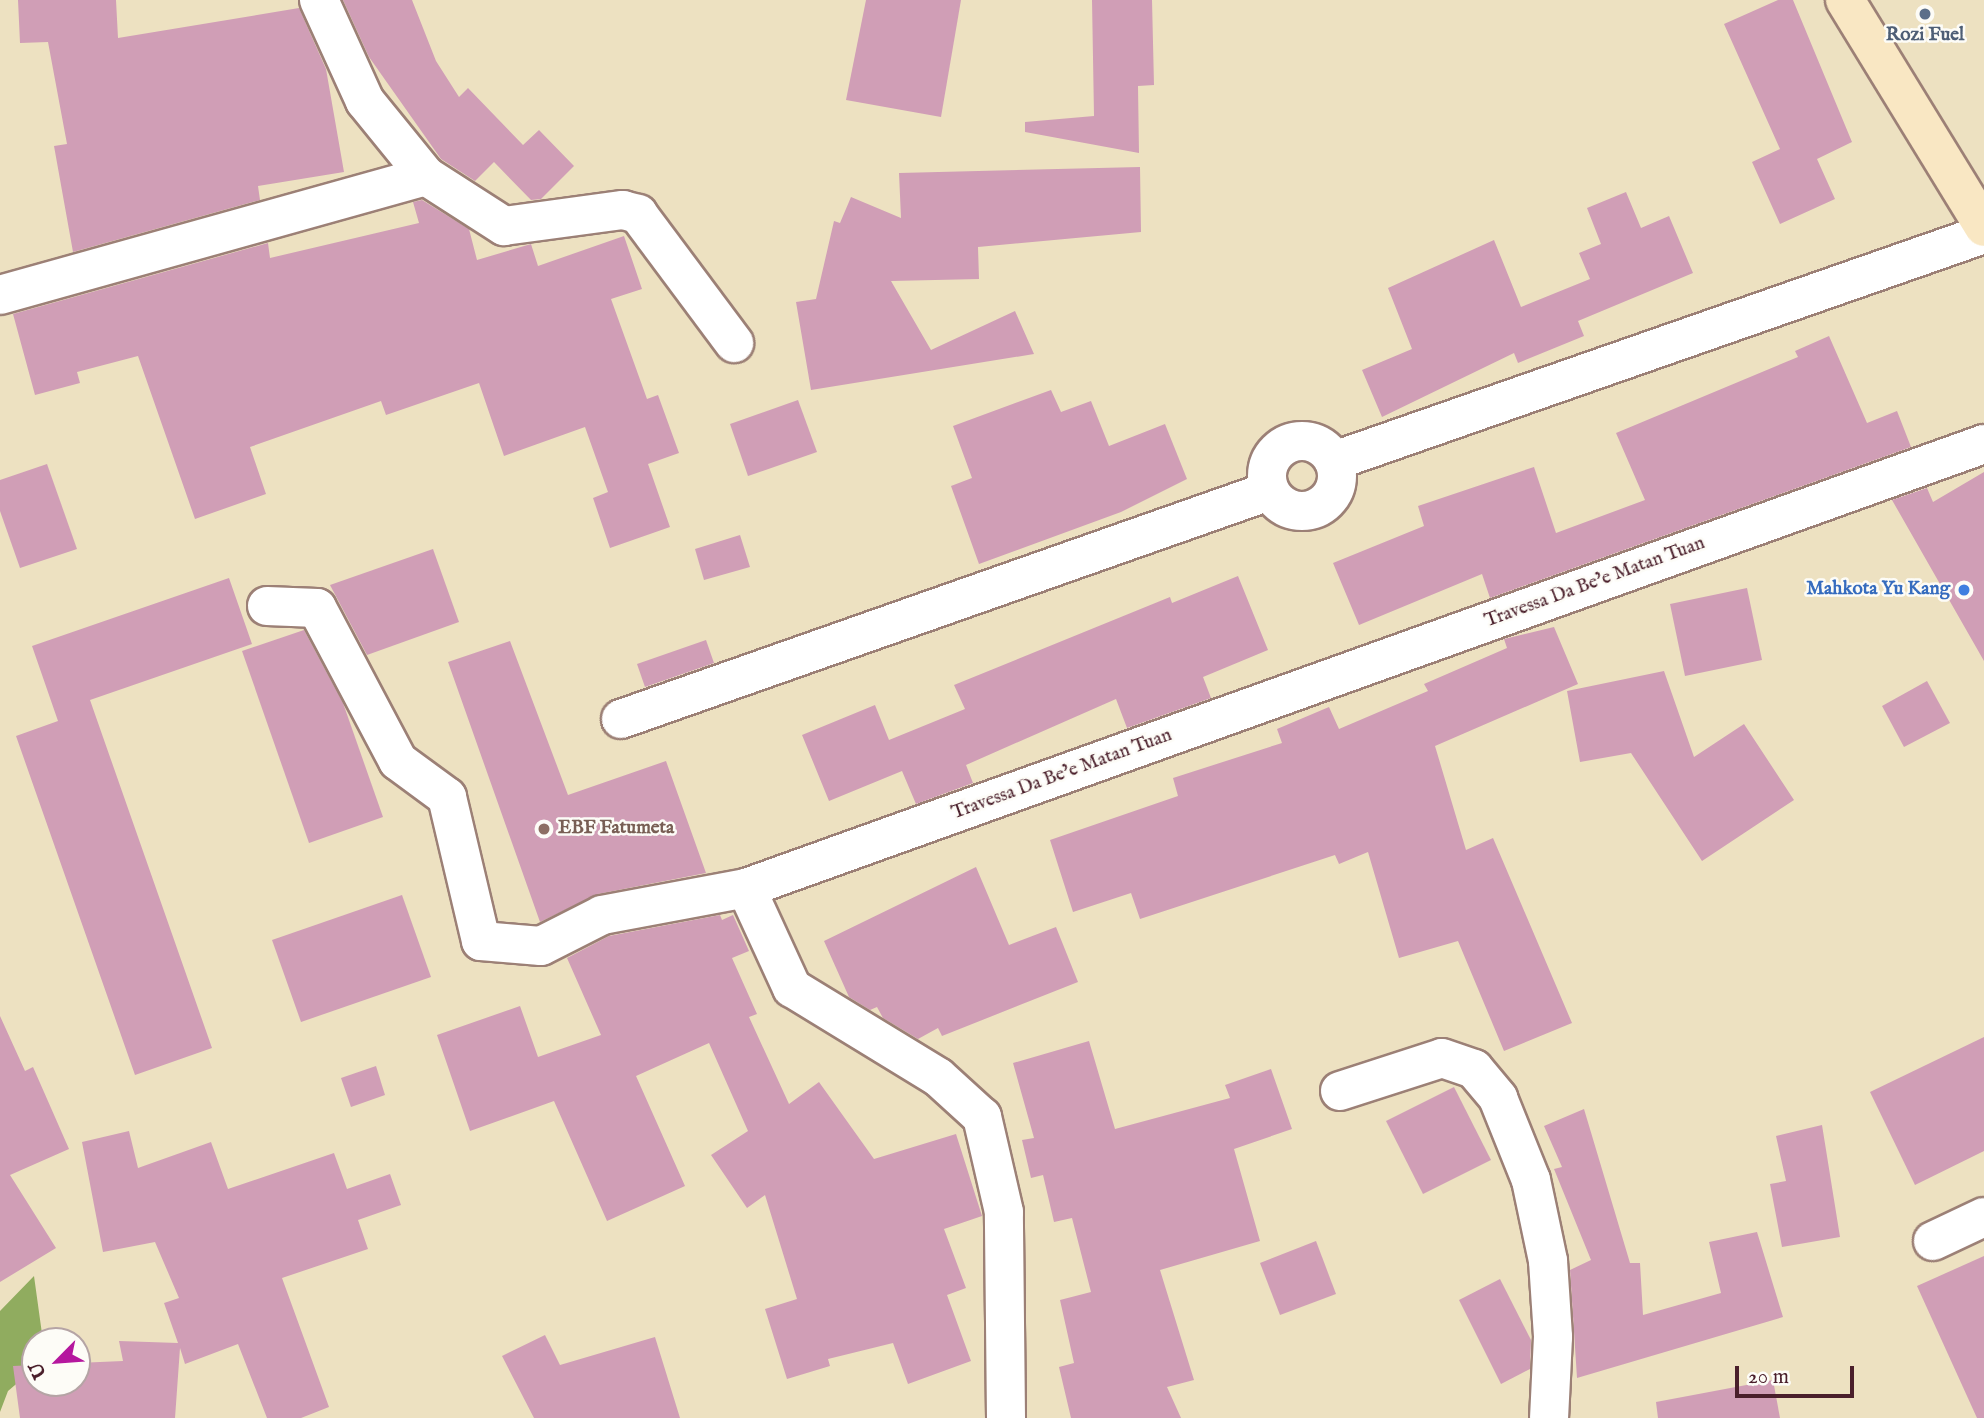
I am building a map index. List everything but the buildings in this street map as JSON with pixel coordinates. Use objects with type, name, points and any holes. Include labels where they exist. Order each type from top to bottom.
[{"type":"main road","points":[[1845,0],[1984,228]]},
{"type":"street","points":[[319,0],[365,101],[426,176],[504,226],[623,210],[638,214],[734,343]]},
{"type":"street","points":[[0,295],[426,176]]},
{"type":"street","points":[[1334,461],[1984,234]]},
{"type":"street","points":[[1297,440],[1319,445],[1334,461],[1337,480],[1317,509],[1281,506],[1269,491],[1266,470],[1277,449],[1297,440]]},
{"type":"street","name":"Travessa Da Be’e Matan Tuan","points":[[267,606],[317,608],[398,761],[447,797],[481,940],[541,946],[602,915],[746,888],[1984,444]]},
{"type":"street","points":[[621,719],[1269,491]]},
{"type":"street","points":[[746,888],[792,988],[938,1077],[982,1116],[1003,1212],[1006,1418]]},
{"type":"street","points":[[1340,1091],[1442,1058],[1474,1069],[1498,1098],[1531,1180],[1548,1261],[1553,1337],[1549,1418]]},
{"type":"street","points":[[1933,1241],[1984,1217]]},
{"type":"green space","points":[[34,1276],[41,1327],[21,1327],[21,1380],[8,1391],[0,1412],[0,1311]]},
{"type":"place","name":"Rozi Fuel","points":[[1925,14]]},
{"type":"place","name":"Mahkota Yu Kang","points":[[1964,590]]},
{"type":"place","name":"EBF Fatumeta","points":[[544,829]]}]
